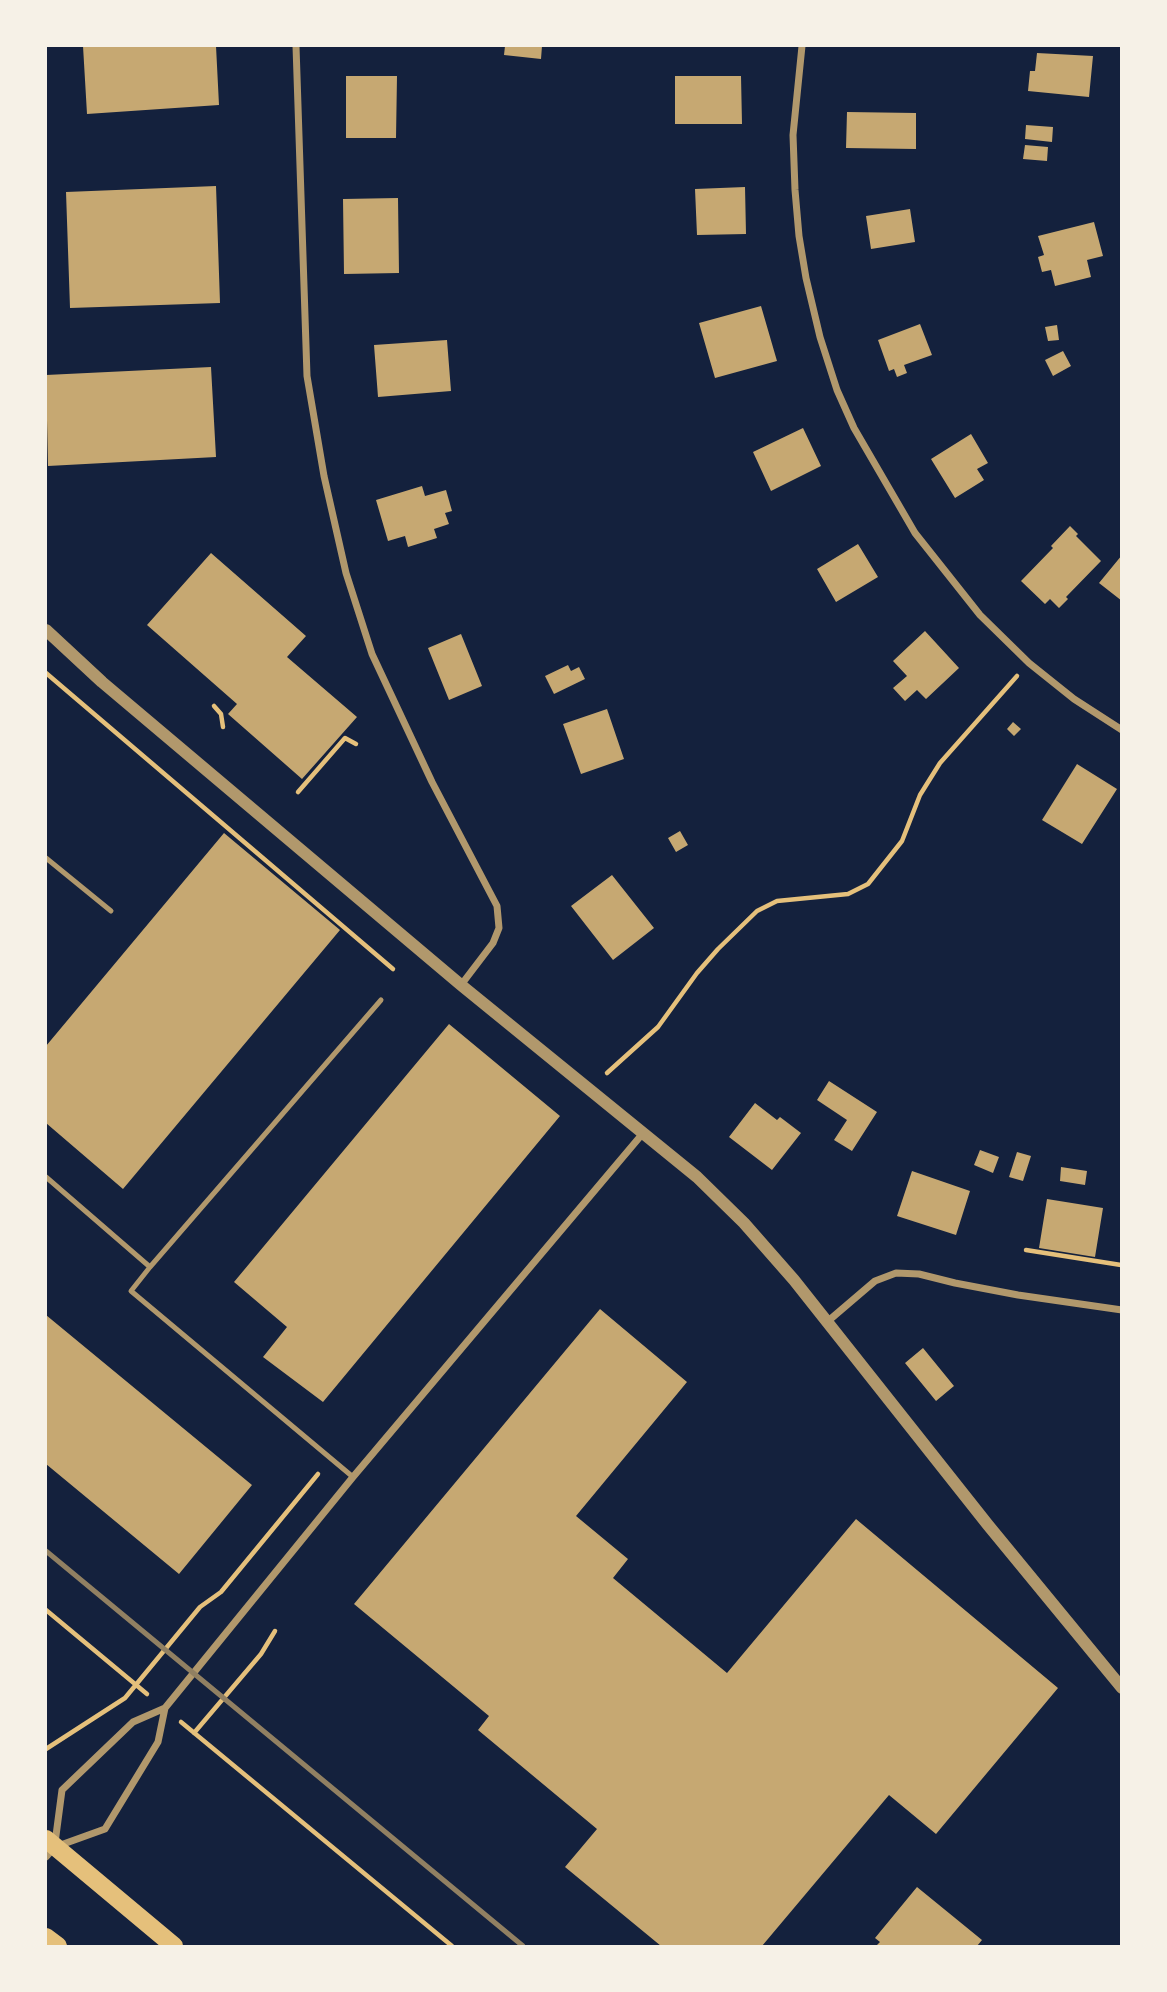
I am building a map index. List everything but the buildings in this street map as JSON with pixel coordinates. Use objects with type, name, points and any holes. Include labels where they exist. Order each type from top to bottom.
[{"type":"main road","points":[[49,1848],[174,1947]]},
{"type":"main road","points":[[46,1937],[58,1947]]},
{"type":"street","points":[[296,46],[307,376],[324,476],[346,573],[372,654],[432,782],[493,896],[499,917],[499,928],[493,943],[461,985]]},
{"type":"street","points":[[802,46],[793,135],[794,190],[806,278],[820,337],[837,390],[854,428],[875,468],[923,543],[979,615],[1029,663],[1074,699],[1122,730]]},
{"type":"street","points":[[46,630],[102,682],[461,985],[697,1177],[744,1223],[794,1280],[988,1525],[1122,1688]]},
{"type":"street","points":[[49,1848],[105,1829],[158,1742],[165,1709],[353,1477],[644,1132]]},
{"type":"street","points":[[827,1322],[875,1281],[896,1273],[919,1274],[1018,1295],[1122,1310]]},
{"type":"street","points":[[49,1848],[62,1790],[132,1722],[165,1709]]},
{"type":"lane","points":[[46,859],[111,911]]},
{"type":"lane","points":[[353,1477],[131,1291],[381,1000]]},
{"type":"lane","points":[[46,1177],[150,1267]]},
{"type":"path","points":[[607,1073],[658,1027],[697,973],[757,911],[777,901],[848,894],[868,884],[902,841],[920,794],[940,763],[1029,663]]},
{"type":"path","points":[[46,673],[393,969]]},
{"type":"path","points":[[215,706],[221,714],[223,727]]},
{"type":"path","points":[[298,792],[345,738],[356,744]]},
{"type":"path","points":[[1026,1250],[1121,1265]]},
{"type":"path","points":[[46,1749],[125,1698],[200,1607],[221,1592],[331,1458]]},
{"type":"path","points":[[46,1610],[136,1684]]},
{"type":"path","points":[[275,1631],[261,1654],[194,1733],[452,1947]]},
{"type":"railway","points":[[46,1551],[523,1946]]}]
